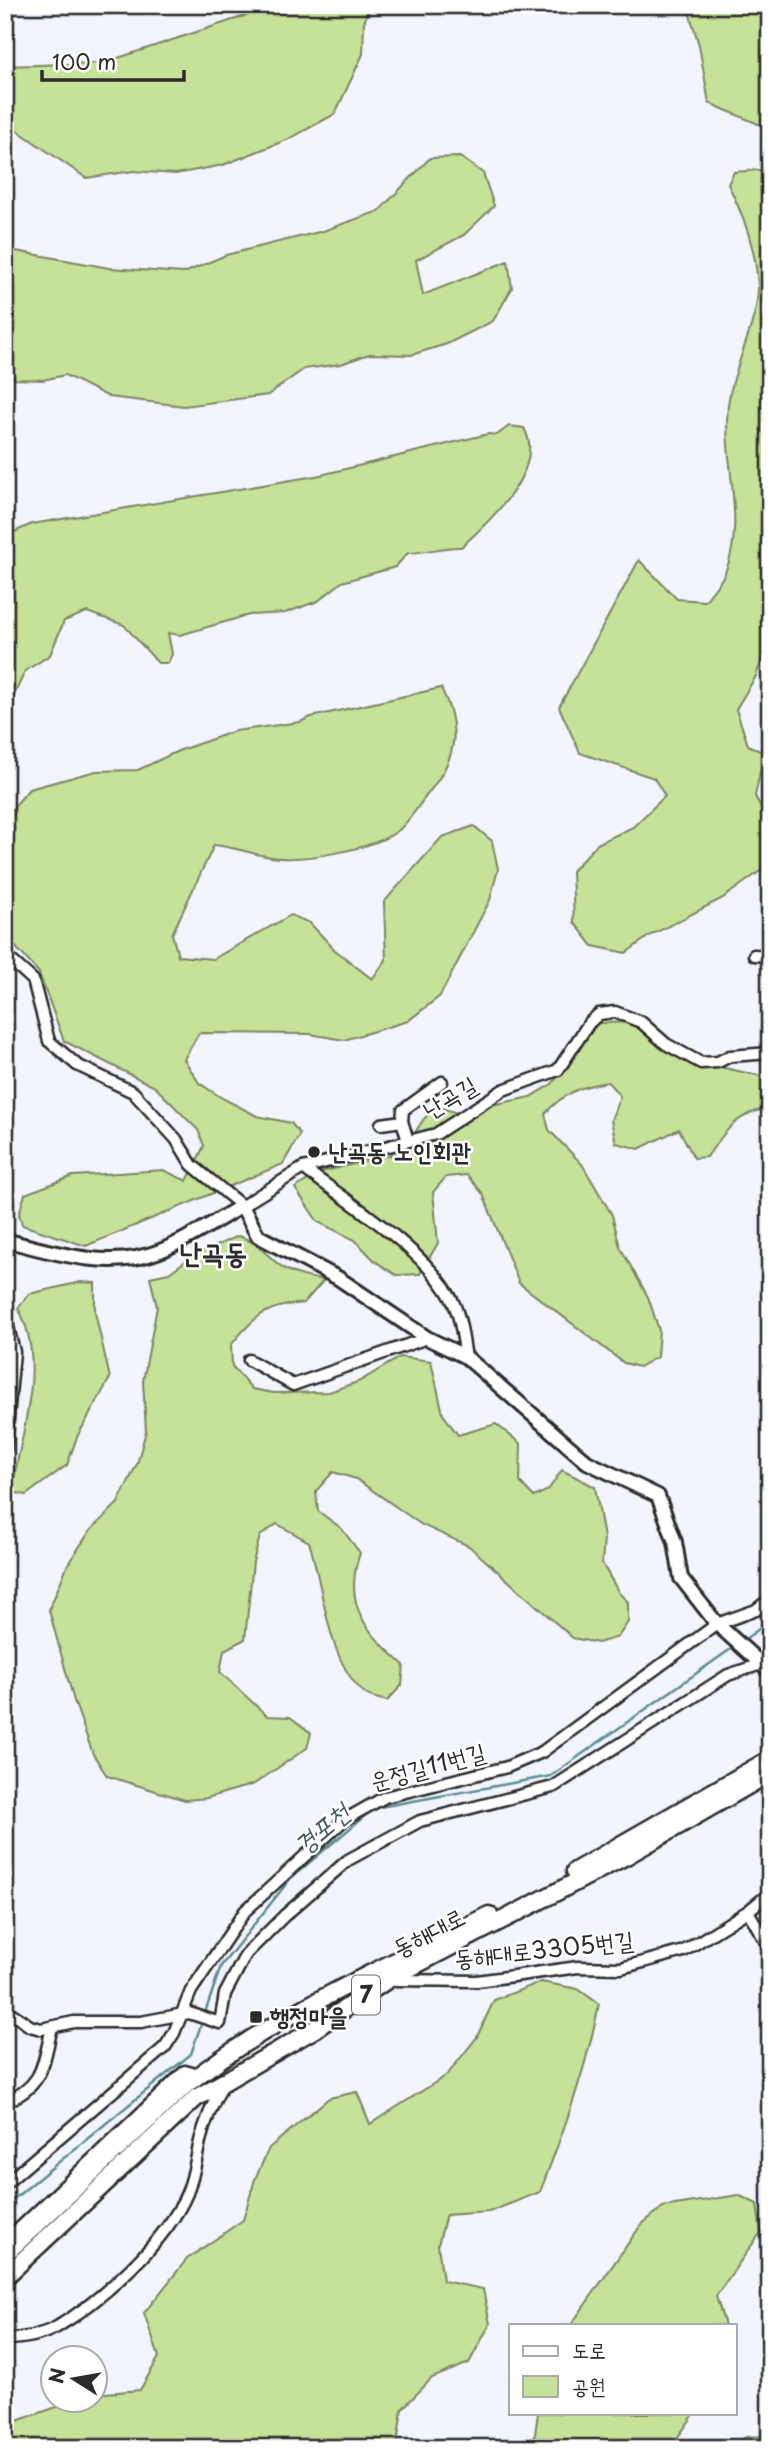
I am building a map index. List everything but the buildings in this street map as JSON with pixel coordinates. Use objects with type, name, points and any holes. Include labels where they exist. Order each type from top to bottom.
[{"type":"highway","name":"동해대로","points":[[5,2254],[199,2075],[262,2032],[575,1871],[770,1759]]},
{"type":"highway","name":"동해대로","points":[[5,2277],[196,2098],[315,2029],[387,1980],[626,1856],[770,1773]]},
{"type":"street","points":[[5,955],[33,980],[49,1041],[77,1065],[133,1092],[176,1139],[192,1165],[242,1206],[258,1236],[338,1278],[428,1338],[466,1357],[587,1462],[657,1496],[675,1542],[681,1578],[717,1624],[761,1664]]},
{"type":"street","points":[[754,955],[770,956]]},
{"type":"street","name":"난곡길","points":[[5,1240],[78,1257],[132,1260],[161,1251],[303,1168],[436,1134],[503,1090],[558,1070],[589,1023],[599,1014],[615,1012],[641,1022],[666,1044],[702,1063],[718,1062],[730,1056],[769,1055]]},
{"type":"street","points":[[408,1141],[402,1121],[403,1110],[442,1082]]},
{"type":"street","points":[[381,1124],[402,1121]]},
{"type":"street","points":[[303,1168],[371,1219],[435,1273],[456,1309],[466,1357]]},
{"type":"street","points":[[5,1314],[14,1352],[5,1450]]},
{"type":"street","points":[[249,1360],[293,1385],[428,1338]]},
{"type":"street","points":[[5,1518],[5,1524]]},
{"type":"street","name":"운정길11번길","points":[[5,2184],[165,2046],[224,1939],[246,1911],[344,1820],[385,1797],[507,1768],[542,1752],[717,1624],[756,1609],[770,1599]]},
{"type":"street","points":[[5,2009],[41,2029],[74,2022],[141,2022],[185,2013],[220,2021],[225,1994],[247,1954],[333,1871],[356,1855],[420,1821],[553,1787],[728,1675],[761,1664]]},
{"type":"street","name":"동해대로3305번길","points":[[387,1980],[477,1981],[578,1967],[621,1968],[684,1951],[748,1911],[770,1893]]},
{"type":"street","points":[[748,1911],[770,1949]]},
{"type":"street","points":[[5,2102],[23,2095],[38,2080],[52,2027]]},
{"type":"street","points":[[5,2242],[185,2071],[199,2075]]},
{"type":"street","points":[[5,2339],[24,2339],[55,2328],[82,2309],[158,2243],[174,2221],[188,2192],[197,2163],[200,2140],[223,2082]]},
{"type":"green space","points":[[278,5],[371,5],[364,22],[363,54],[335,114],[289,139],[223,165],[176,174],[133,171],[86,178],[5,122],[5,66],[103,63]]},
{"type":"green space","points":[[687,5],[770,5],[770,129],[709,103],[699,45]]},
{"type":"green space","points":[[460,157],[483,173],[494,206],[464,235],[416,260],[423,295],[508,261],[512,288],[493,321],[447,344],[411,355],[369,354],[341,364],[304,369],[268,395],[184,406],[109,397],[65,375],[43,380],[15,379],[5,367],[5,249],[109,268],[184,273],[226,255],[323,231],[379,211],[430,158]]},
{"type":"green space","points":[[770,169],[770,637],[756,676],[736,709],[748,745],[764,753],[755,796],[770,825],[770,864],[723,898],[649,936],[626,953],[593,946],[574,922],[572,871],[597,844],[633,827],[665,796],[654,778],[580,753],[559,707],[639,560],[677,599],[705,601],[724,575],[734,534],[728,405],[750,330],[758,286],[748,233],[728,184],[734,172]]},
{"type":"green space","points":[[509,426],[524,428],[529,444],[528,461],[511,494],[499,510],[461,547],[408,553],[395,567],[342,582],[318,601],[285,613],[249,615],[180,635],[168,633],[172,654],[168,663],[158,663],[124,625],[87,612],[64,621],[50,655],[25,671],[11,702],[5,703],[5,536],[32,524],[321,475],[488,434],[497,435]]},
{"type":"green space","points":[[441,688],[451,715],[452,751],[441,775],[400,829],[374,843],[357,848],[301,858],[271,857],[214,845],[172,934],[178,956],[213,959],[291,915],[310,923],[335,950],[372,979],[386,960],[384,902],[442,837],[474,826],[492,841],[498,869],[490,900],[440,996],[408,1021],[344,1040],[310,1034],[199,1033],[184,1059],[199,1083],[257,1116],[291,1123],[300,1134],[283,1164],[86,1246],[22,1225],[19,1214],[25,1194],[73,1176],[163,1170],[187,1181],[204,1146],[198,1130],[155,1087],[64,1041],[39,973],[5,935],[5,859],[12,838],[8,814],[29,789],[96,771],[138,770],[178,751],[235,731],[300,722],[311,717]]},
{"type":"green space","points":[[640,1022],[695,1058],[766,1077],[770,1084],[770,1108],[740,1119],[707,1157],[694,1158],[679,1129],[639,1149],[616,1143],[611,1120],[620,1096],[608,1082],[573,1092],[545,1114],[549,1130],[582,1164],[612,1215],[620,1247],[648,1297],[659,1330],[657,1357],[639,1367],[624,1363],[519,1283],[483,1194],[467,1175],[446,1177],[433,1192],[438,1243],[420,1274],[396,1275],[375,1261],[355,1240],[318,1222],[295,1188],[321,1172],[403,1152],[422,1122],[437,1106],[470,1118],[492,1105],[530,1097],[552,1084],[598,1023]]},
{"type":"green space","points":[[238,1236],[257,1246],[285,1269],[324,1280],[304,1303],[291,1304],[262,1314],[231,1345],[232,1366],[252,1389],[274,1393],[329,1392],[360,1381],[400,1357],[431,1361],[443,1414],[458,1435],[496,1424],[521,1444],[520,1482],[534,1497],[548,1490],[562,1470],[595,1487],[604,1538],[602,1563],[619,1593],[628,1602],[628,1622],[618,1637],[598,1643],[573,1638],[469,1546],[422,1525],[356,1479],[333,1472],[316,1491],[318,1511],[341,1528],[360,1553],[355,1571],[356,1603],[369,1629],[404,1665],[402,1685],[387,1701],[368,1695],[353,1681],[343,1664],[328,1624],[309,1542],[277,1524],[260,1536],[253,1562],[245,1639],[224,1650],[220,1672],[267,1716],[290,1717],[311,1733],[307,1748],[254,1784],[207,1798],[185,1800],[107,1776],[93,1754],[74,1701],[49,1610],[68,1564],[90,1531],[118,1503],[137,1464],[146,1431],[143,1381],[157,1307],[150,1277],[169,1273],[192,1256]]},
{"type":"green space","points":[[81,1282],[95,1283],[95,1312],[110,1378],[77,1437],[67,1465],[26,1495],[11,1492],[26,1423],[32,1374],[27,1329],[18,1308],[29,1294]]},
{"type":"green space","points":[[541,1982],[578,1989],[599,2004],[581,2076],[540,2192],[489,2212],[446,2215],[438,2245],[443,2281],[483,2289],[490,2324],[469,2363],[432,2378],[402,2409],[397,2444],[402,2448],[5,2448],[5,2425],[38,2414],[108,2414],[108,2393],[140,2390],[159,2357],[144,2313],[187,2259],[243,2220],[255,2179],[269,2148],[329,2098],[357,2092],[370,2124],[447,2075],[477,2037],[494,2000]]},
{"type":"green space","points":[[738,2195],[757,2204],[761,2232],[716,2296],[725,2324],[572,2324],[641,2225],[663,2207]]},
{"type":"green space","points":[[538,2414],[694,2414],[670,2448],[533,2448]]},
{"type":"green space","points":[[765,2436],[765,2448],[727,2448],[746,2437]]},
{"type":"waterway","name":"경포천","points":[[741,1642],[770,1621]]},
{"type":"waterway","name":"경포천","points":[[5,2206],[191,2054],[221,1966],[291,1878],[374,1808],[551,1776],[735,1646]]},
{"type":"place","name":"난곡동 노인회관","points":[[314,1152]]},
{"type":"place","name":"행정마을","points":[[256,2017]]},
{"type":"district","name":"난곡동","points":[[213,1253]]}]
